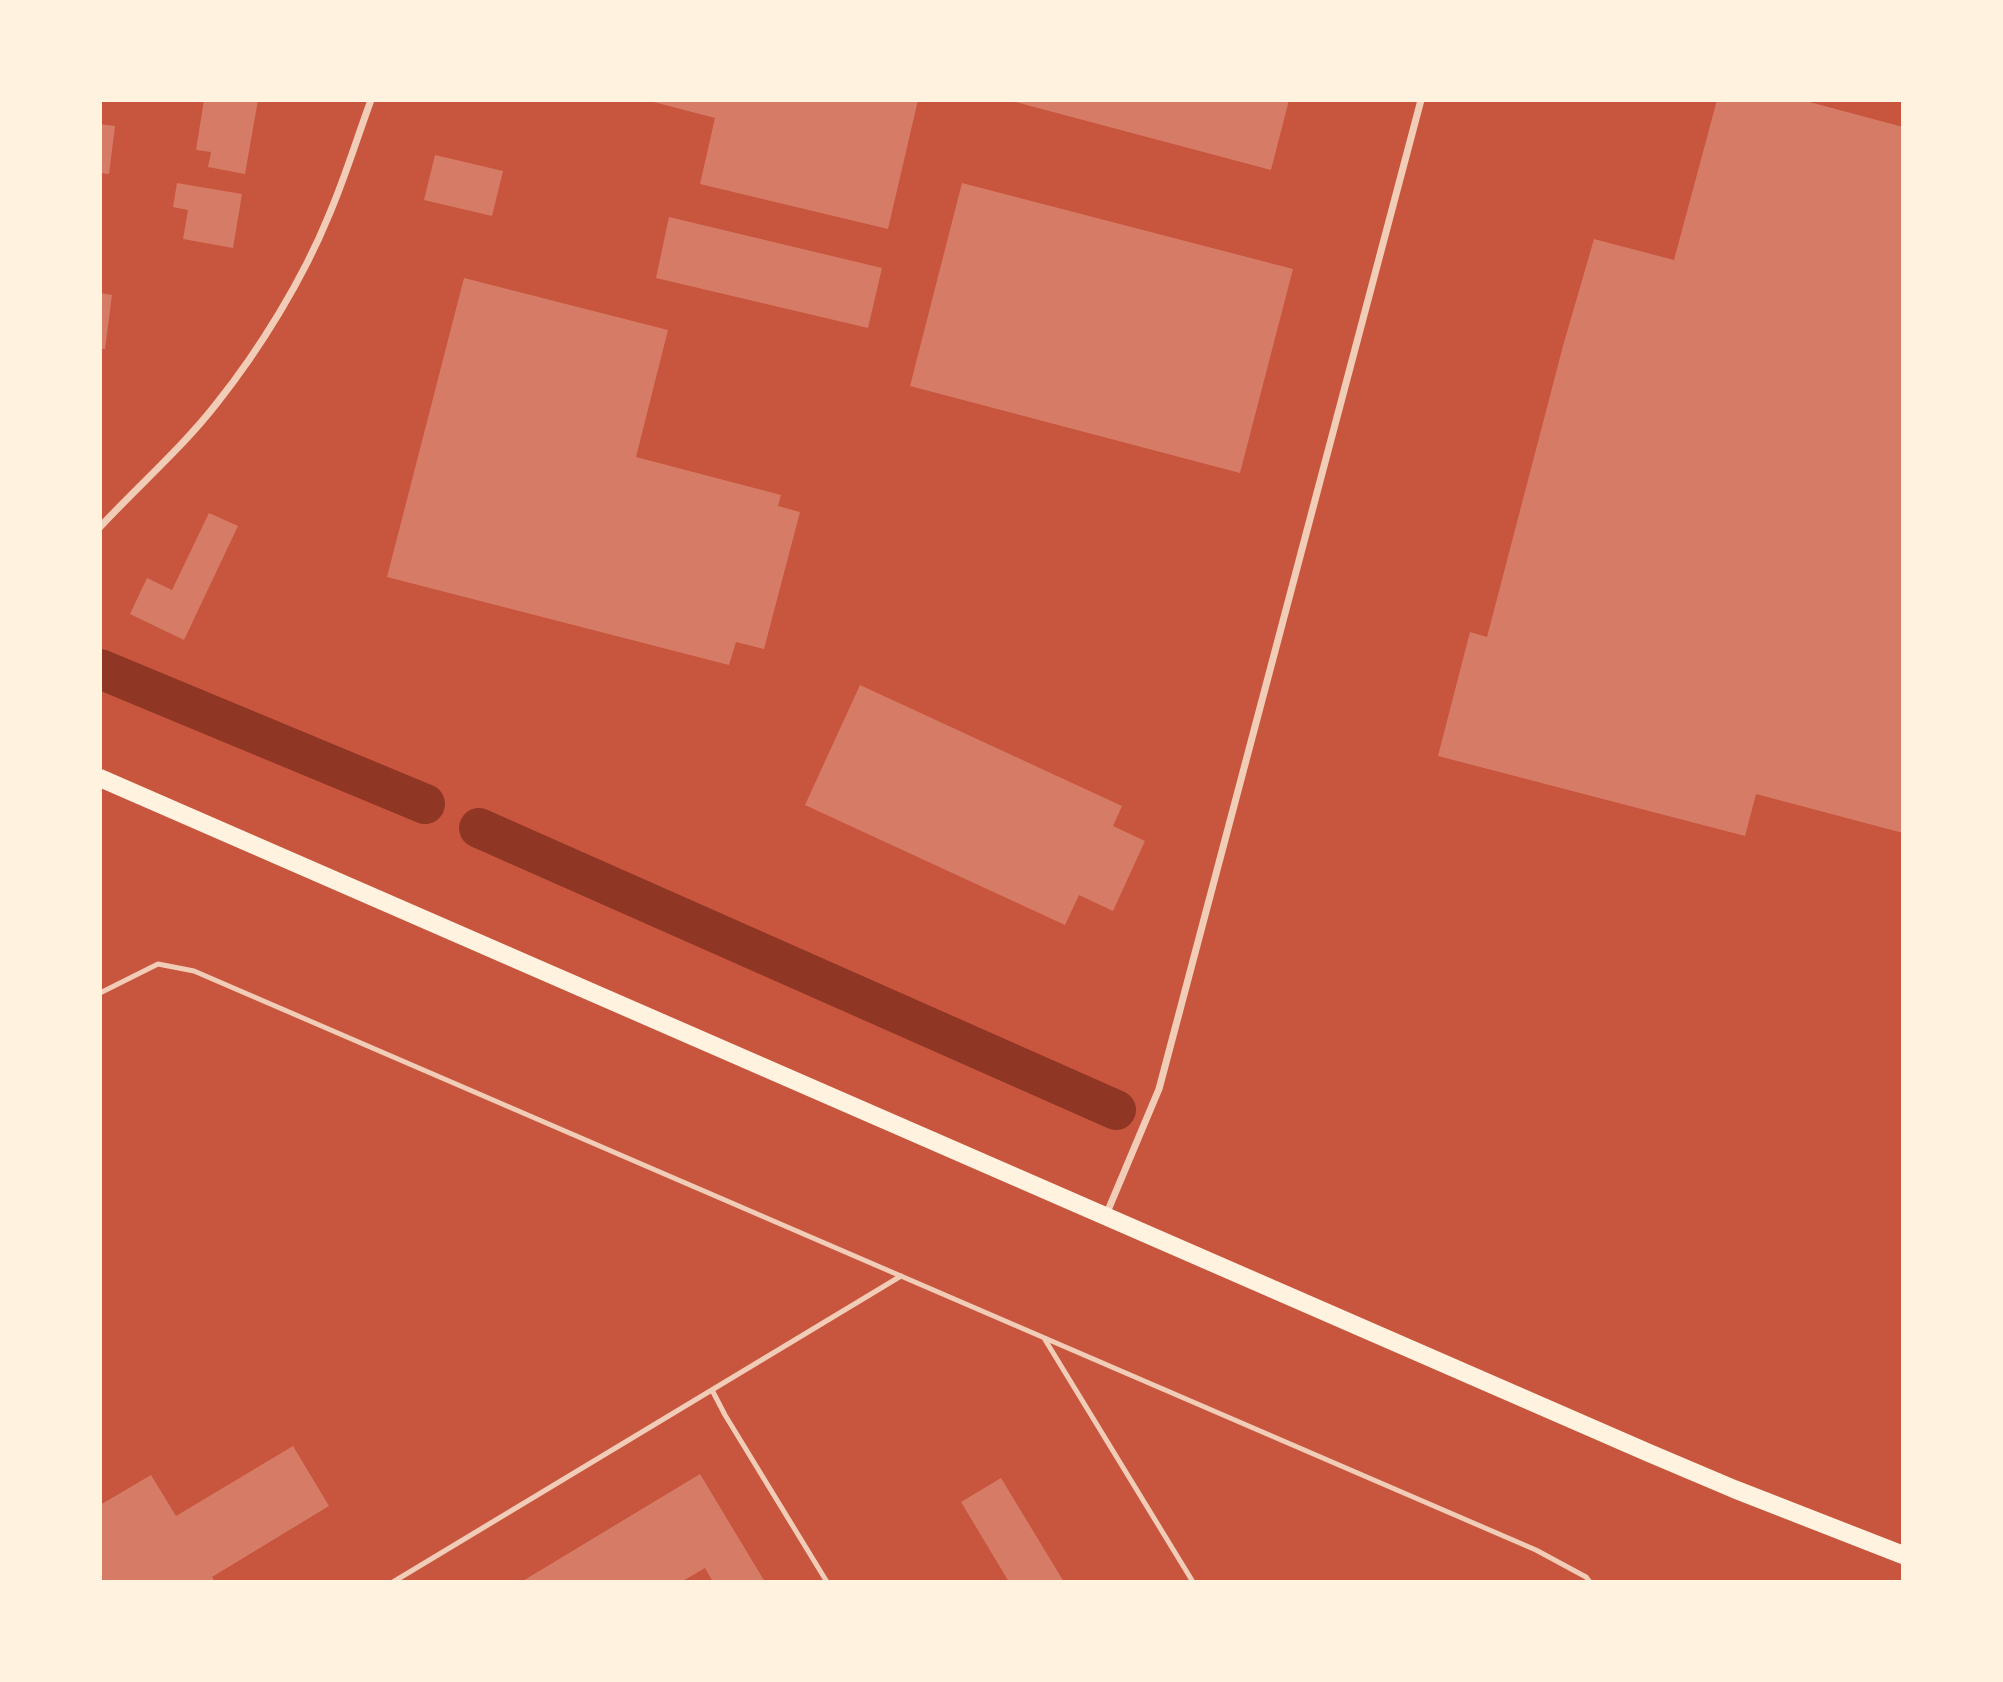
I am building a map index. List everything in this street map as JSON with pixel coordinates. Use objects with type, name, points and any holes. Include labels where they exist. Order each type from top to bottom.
[{"type":"main road","points":[[100,778],[1648,1453],[1903,1555]]},
{"type":"street","points":[[100,527],[187,439],[253,354],[307,264],[329,216],[371,100]]},
{"type":"street","points":[[1105,1215],[1159,1089],[1421,100]]},
{"type":"lane","points":[[100,993],[158,964],[194,971],[1536,1550],[1586,1577],[1590,1582]]},
{"type":"lane","points":[[393,1582],[901,1276]]},
{"type":"lane","points":[[1044,1338],[1193,1582]]},
{"type":"lane","points":[[712,1390],[827,1582]]},
{"type":"building","points":[[204,100],[258,100],[245,174],[208,167],[211,152],[196,150]]},
{"type":"building","points":[[646,100],[918,100],[888,229],[700,184],[715,118]]},
{"type":"building","points":[[1008,100],[1289,100],[1271,170]]},
{"type":"building","points":[[1717,100],[1802,100],[1903,127],[1903,833],[1756,794],[1745,836],[1438,756],[1470,632],[1487,637],[1563,346],[1594,239],[1674,260]]},
{"type":"building","points":[[100,124],[115,126],[109,174],[100,173]]},
{"type":"building","points":[[435,155],[503,171],[492,216],[424,200]]},
{"type":"building","points":[[177,183],[242,194],[233,248],[183,239],[188,210],[173,207]]},
{"type":"building","points":[[962,183],[1293,269],[1240,473],[910,386]]},
{"type":"building","points":[[669,217],[882,268],[868,328],[656,278]]},
{"type":"building","points":[[464,278],[668,330],[636,457],[781,495],[778,506],[800,512],[764,649],[736,642],[729,665],[387,577]]},
{"type":"building","points":[[100,293],[112,295],[105,349],[100,349]]},
{"type":"building","points":[[209,513],[238,526],[184,640],[130,614],[147,578],[172,590]]},
{"type":"building","points":[[860,685],[1122,806],[1113,826],[1145,841],[1113,911],[1079,895],[1065,925],[805,805]]},
{"type":"building","points":[[293,1446],[329,1506],[212,1577],[215,1582],[100,1582],[100,1505],[151,1475],[176,1516]]},
{"type":"building","points":[[700,1474],[765,1582],[713,1582],[705,1568],[681,1582],[521,1582]]},
{"type":"building","points":[[1001,1478],[1064,1582],[1009,1582],[961,1502]]},
{"type":"waterway","points":[[100,669],[425,804]]},
{"type":"waterway","points":[[479,828],[1116,1110]]}]
